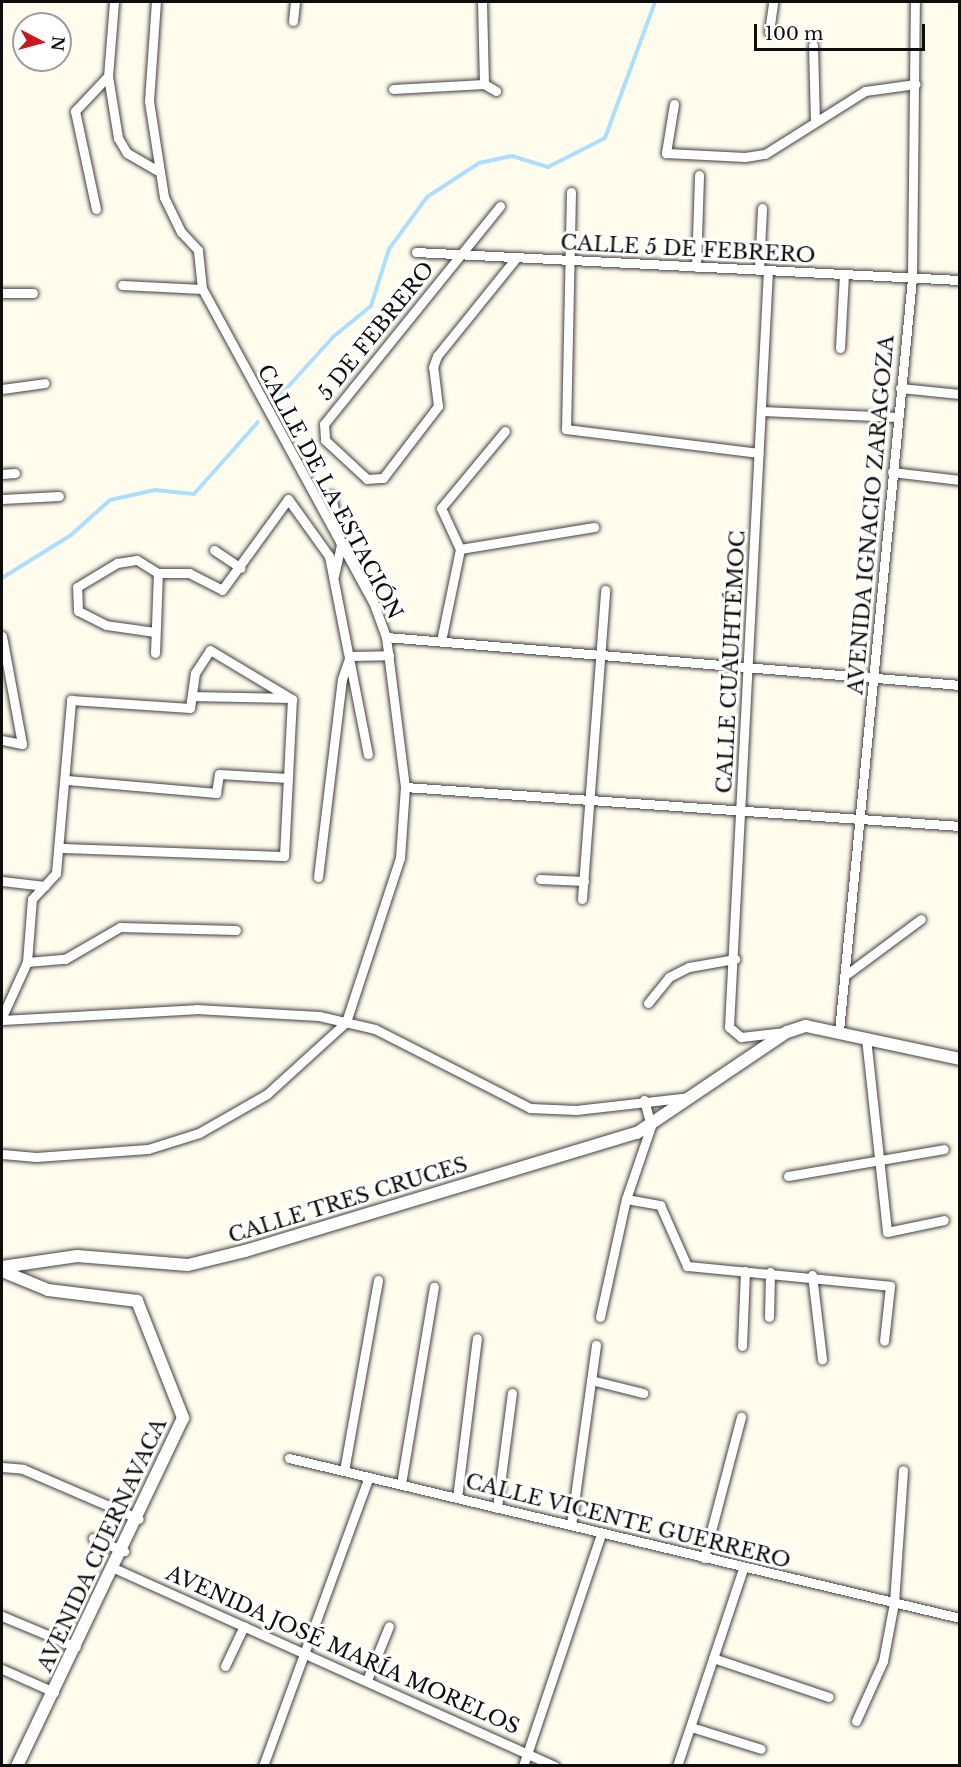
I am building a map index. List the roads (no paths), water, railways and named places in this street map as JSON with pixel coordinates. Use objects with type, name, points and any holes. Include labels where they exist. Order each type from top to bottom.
[{"type":"street","points":[[114,2],[108,76],[118,138],[127,153],[156,170]]},
{"type":"street","name":"CALLE DE LA ESTACIÓN","points":[[2,1154],[36,1157],[148,1149],[199,1133],[267,1094],[346,1022],[392,892],[405,787],[386,637],[341,544],[202,289],[198,250],[181,232],[156,170],[149,89],[156,2]]},
{"type":"street","points":[[293,21],[295,2]]},
{"type":"street","points":[[482,2],[484,84]]},
{"type":"street","points":[[769,32],[772,2]]},
{"type":"street","name":"AVENIDA IGNACIO ZARAGOZA","points":[[839,1031],[863,818],[873,677],[912,278],[916,84],[915,2]]},
{"type":"street","points":[[813,45],[815,120]]},
{"type":"street","points":[[96,209],[75,111],[108,76]]},
{"type":"street","points":[[393,89],[484,84],[496,91]]},
{"type":"street","points":[[674,104],[666,153],[698,158],[765,154],[815,120],[865,92],[916,84]]},
{"type":"street","points":[[696,267],[699,175]]},
{"type":"street","points":[[571,192],[566,429],[759,453]]},
{"type":"street","name":"5 DE FEBRERO","points":[[500,206],[324,423],[326,440],[367,478],[383,478],[438,406],[433,374],[437,356],[516,258]]},
{"type":"street","name":"CALLE CUAUHTÉMOC","points":[[762,208],[762,411],[735,959],[729,1027],[741,1037],[787,1032]]},
{"type":"street","name":"CALLE 5 DE FEBRERO","points":[[416,252],[570,263],[960,280]]},
{"type":"street","points":[[840,348],[844,275]]},
{"type":"street","points":[[122,285],[202,289]]},
{"type":"street","points":[[2,293],[33,293]]},
{"type":"street","points":[[2,389],[45,383]]},
{"type":"street","points":[[900,388],[960,394]]},
{"type":"street","points":[[762,411],[897,417]]},
{"type":"street","points":[[441,641],[460,549],[441,508],[505,431]]},
{"type":"street","points":[[892,472],[960,480]]},
{"type":"street","points":[[2,474],[15,473]]},
{"type":"street","points":[[331,495],[341,544],[334,578]]},
{"type":"street","points":[[2,499],[59,496]]},
{"type":"street","points":[[155,632],[99,622],[78,612],[74,598],[77,587],[117,563],[137,560],[159,573],[189,573],[222,590],[241,568],[288,500],[329,556],[368,754]]},
{"type":"street","points":[[460,549],[594,527]]},
{"type":"street","points":[[214,549],[241,568]]},
{"type":"street","points":[[154,652],[159,573]]},
{"type":"street","points":[[582,899],[605,590]]},
{"type":"street","points":[[2,636],[21,744],[2,740]]},
{"type":"street","points":[[386,637],[960,685]]},
{"type":"street","points":[[2,1018],[27,962],[32,899],[56,873],[61,848],[67,780],[71,700],[190,708],[195,673],[210,650],[292,699]]},
{"type":"street","points":[[350,656],[388,655]]},
{"type":"street","points":[[318,877],[342,679],[350,656]]},
{"type":"street","points":[[193,696],[292,699]]},
{"type":"street","points":[[61,848],[284,856],[292,699]]},
{"type":"street","points":[[67,780],[216,793],[219,774],[288,778]]},
{"type":"street","points":[[405,787],[960,826]]},
{"type":"street","points":[[540,879],[584,881]]},
{"type":"street","points":[[2,881],[45,886]]},
{"type":"street","points":[[847,974],[921,920]]},
{"type":"street","points":[[27,962],[65,958],[120,927],[236,930]]},
{"type":"street","points":[[648,1004],[669,977],[689,967],[735,959]]},
{"type":"street","name":"CALLE TRES CRUCES","points":[[2,1018],[196,1010],[346,1022],[375,1029],[530,1108],[568,1111],[644,1100],[690,1097]]},
{"type":"street","name":"CALLE TRES CRUCES","points":[[2,1267],[77,1256],[188,1265],[217,1260],[651,1126],[787,1032],[806,1026],[839,1031],[960,1059]]},
{"type":"street","points":[[753,1035],[760,1051]]},
{"type":"street","points":[[866,1038],[888,1232],[944,1220]]},
{"type":"street","points":[[600,1317],[626,1199],[651,1126],[644,1100]]},
{"type":"street","points":[[788,1176],[944,1149]]},
{"type":"street","points":[[626,1199],[660,1205],[687,1266],[812,1275],[890,1286],[884,1341]]},
{"type":"street","name":"AVENIDA CUERNAVACA","points":[[2,1271],[48,1290],[126,1298],[144,1310],[183,1418],[116,1569],[17,1766]]},
{"type":"street","points":[[742,1346],[745,1271]]},
{"type":"street","points":[[769,1317],[770,1272]]},
{"type":"street","points":[[812,1275],[822,1359]]},
{"type":"street","points":[[344,1471],[378,1280]]},
{"type":"street","points":[[401,1484],[434,1287]]},
{"type":"street","points":[[457,1498],[477,1338]]},
{"type":"street","points":[[571,1525],[596,1345]]},
{"type":"street","points":[[591,1380],[643,1393]]},
{"type":"street","points":[[497,1508],[512,1393]]},
{"type":"street","points":[[704,1558],[741,1417]]},
{"type":"street","name":"CALLE VICENTE GUERRERO","points":[[289,1458],[571,1525],[743,1569],[960,1618]]},
{"type":"street","points":[[2,1467],[23,1469],[139,1519]]},
{"type":"street","points":[[856,1721],[883,1661],[894,1603],[903,1470]]},
{"type":"street","points":[[262,1766],[302,1651],[369,1477]]},
{"type":"street","points":[[523,1766],[601,1533]]},
{"type":"street","points":[[93,1538],[124,1551]]},
{"type":"street","name":"AVENIDA JOSÉ MARÍA MORELOS","points":[[116,1569],[368,1680],[555,1766]]},
{"type":"street","points":[[677,1766],[743,1569]]},
{"type":"street","points":[[2,1616],[76,1647]]},
{"type":"street","points":[[225,1666],[244,1626]]},
{"type":"street","points":[[368,1680],[388,1626]]},
{"type":"street","points":[[713,1658],[829,1697]]},
{"type":"street","points":[[2,1669],[54,1692]]},
{"type":"street","points":[[691,1727],[761,1749]]},
{"type":"waterway","points":[[268,409],[333,337],[371,306],[389,249],[427,197],[479,163],[512,156],[548,167],[605,138],[655,2]]},
{"type":"waterway","points":[[2,578],[71,535],[110,500],[155,490],[194,494],[258,422]]}]
